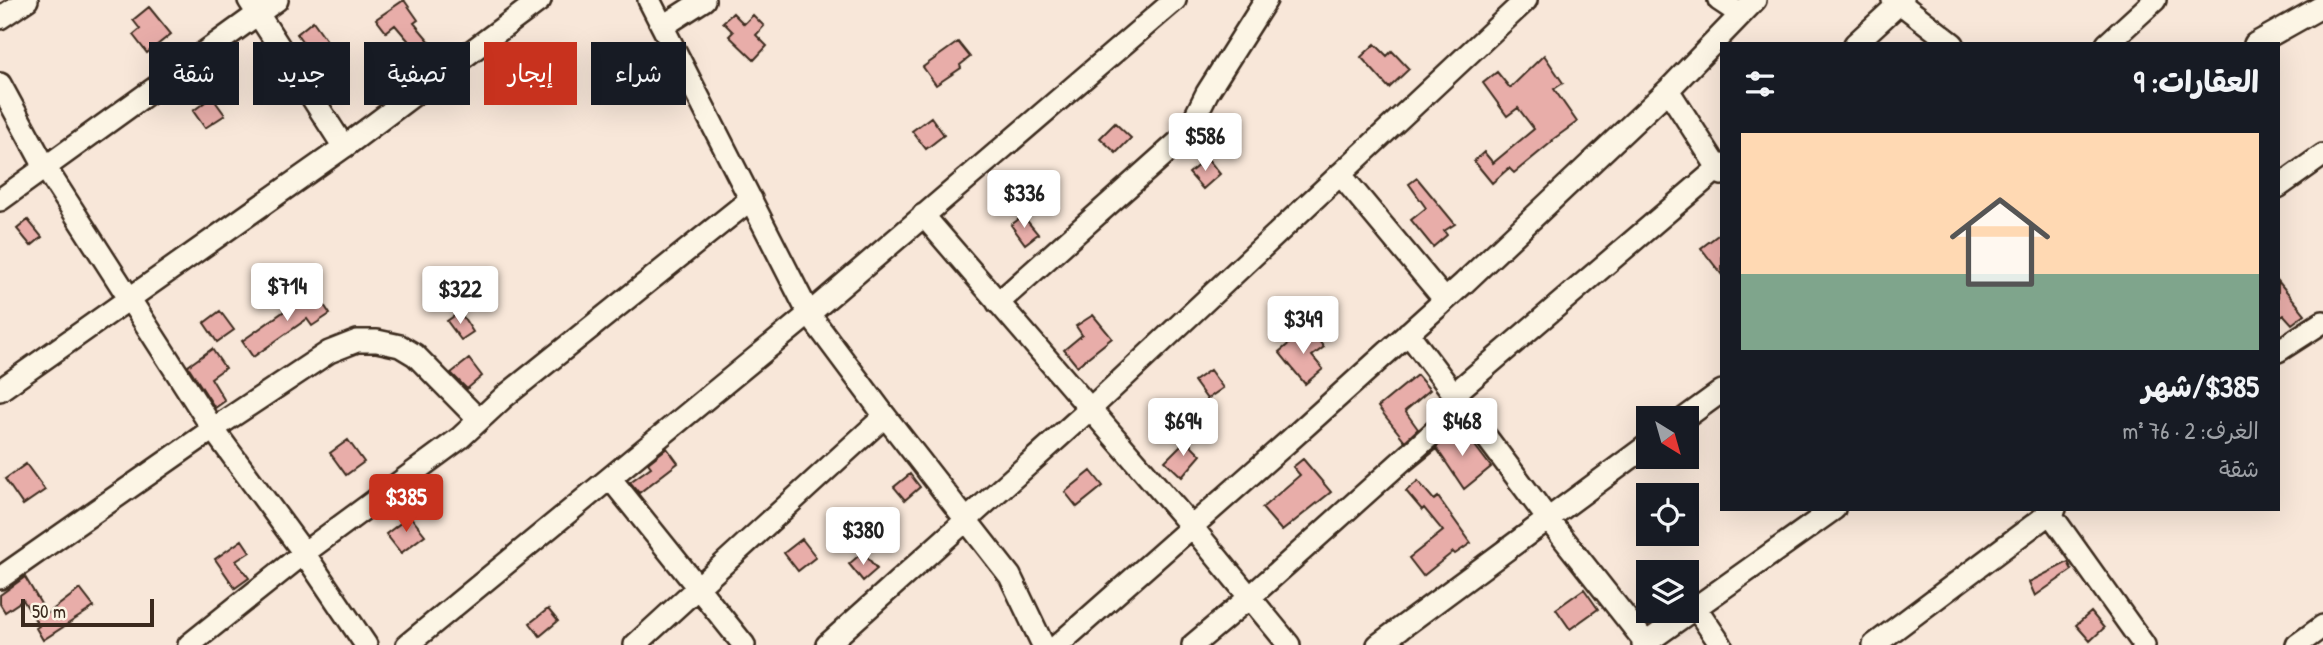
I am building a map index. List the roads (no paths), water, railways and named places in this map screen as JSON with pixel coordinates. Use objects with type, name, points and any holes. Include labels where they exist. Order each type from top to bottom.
[{"type":"street","points":[[0,18],[27,0]]},
{"type":"street","points":[[0,200],[253,7],[276,0]]},
{"type":"street","points":[[0,390],[344,148],[540,0]]},
{"type":"street","points":[[649,0],[809,314],[1010,576],[1043,645]]},
{"type":"street","points":[[663,26],[704,0]]},
{"type":"street","points":[[407,645],[809,314],[1175,0]]},
{"type":"street","points":[[998,303],[1186,135],[1207,93],[1266,0]]},
{"type":"street","points":[[827,645],[1090,409],[1526,0]]},
{"type":"street","points":[[1058,645],[1445,300],[1668,90],[1747,7],[1719,0]]},
{"type":"street","points":[[2109,42],[2155,0]]},
{"type":"street","points":[[1857,42],[1899,1],[1950,42]]},
{"type":"street","points":[[253,7],[344,148]]},
{"type":"street","points":[[2259,42],[2320,7]]},
{"type":"street","points":[[0,84],[45,167],[213,429],[304,553],[366,645]]},
{"type":"street","points":[[1668,90],[1720,168]]},
{"type":"street","points":[[2280,186],[2323,155]]},
{"type":"street","points":[[1193,645],[1251,597],[1458,400],[1720,170]]},
{"type":"street","points":[[1340,174],[1445,300]]},
{"type":"street","points":[[189,645],[304,553],[460,438],[515,388],[751,199]]},
{"type":"street","points":[[923,215],[1192,527],[1289,645]]},
{"type":"street","points":[[2280,350],[2323,322]]},
{"type":"street","points":[[1408,333],[1644,644],[1674,623]]},
{"type":"street","points":[[0,578],[213,429],[329,352],[357,341],[377,341],[400,346],[415,355],[479,420]]},
{"type":"street","points":[[1699,408],[1720,392]]},
{"type":"street","points":[[635,645],[885,416]]},
{"type":"street","points":[[1377,645],[1636,454]]},
{"type":"street","points":[[610,478],[744,645]]},
{"type":"street","points":[[1699,606],[1831,511]]},
{"type":"street","points":[[1874,645],[2050,511],[2144,645]]},
{"type":"street","points":[[1699,612],[1721,645]]},
{"type":"street","points":[[2297,645],[2323,626]]}]
